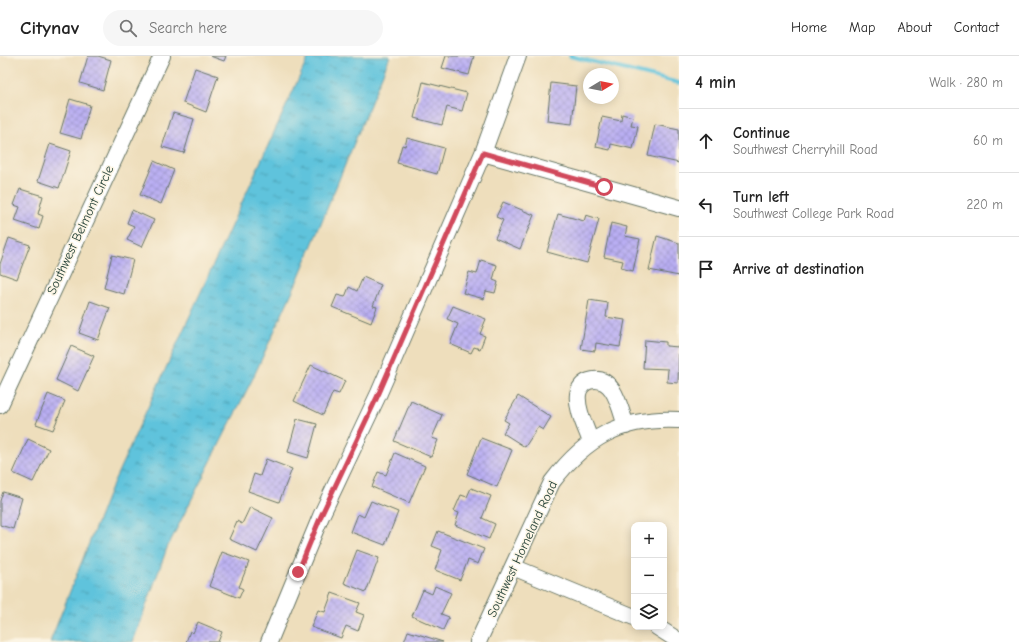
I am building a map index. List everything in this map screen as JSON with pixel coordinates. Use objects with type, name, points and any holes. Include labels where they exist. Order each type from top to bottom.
[{"type":"street","name":"Southwest Belmont Circle","points":[[2,395],[162,56]]},
{"type":"street","points":[[269,642],[321,516],[379,393],[483,153],[518,56]]},
{"type":"street","points":[[483,153],[679,208]]},
{"type":"street","points":[[591,442],[578,404],[579,389],[588,382],[601,381],[611,388],[626,426]]},
{"type":"street","name":"Southwest Homeland Road","points":[[478,642],[552,482],[566,463],[591,442],[610,431],[655,420],[679,420]]},
{"type":"street","points":[[513,567],[631,616]]},
{"type":"street","points":[[662,630],[679,641]]},
{"type":"water","points":[[309,56],[390,56],[298,279],[253,378],[167,548],[133,642],[50,642],[110,490]]},
{"type":"building","points":[[88,56],[98,56],[111,60],[103,90],[80,83]]},
{"type":"building","points":[[210,56],[226,56],[224,61]]},
{"type":"building","points":[[446,56],[474,56],[469,75],[442,68]]},
{"type":"building","points":[[195,68],[218,76],[206,112],[183,103]]},
{"type":"building","points":[[423,82],[467,93],[462,111],[447,107],[442,125],[414,118]]},
{"type":"building","points":[[551,83],[576,86],[572,124],[547,121]]},
{"type":"building","points":[[70,99],[90,105],[81,139],[60,133]]},
{"type":"building","points":[[173,113],[194,119],[184,153],[162,147]]},
{"type":"building","points":[[622,114],[633,117],[631,125],[638,126],[633,149],[611,144],[610,150],[596,147],[602,117],[621,121]]},
{"type":"building","points":[[655,124],[679,129],[679,163],[648,156]]},
{"type":"building","points":[[407,138],[444,148],[437,174],[397,163],[402,145],[405,146]]},
{"type":"building","points":[[50,144],[71,151],[59,188],[38,181]]},
{"type":"building","points":[[154,161],[174,170],[161,204],[140,195]]},
{"type":"building","points":[[20,189],[43,196],[38,214],[43,216],[39,229],[15,221],[20,207],[14,205]]},
{"type":"building","points":[[503,202],[534,215],[520,249],[495,238],[503,220],[496,217]]},
{"type":"building","points":[[132,210],[154,220],[142,247],[127,240],[134,226],[127,223]]},
{"type":"building","points":[[558,214],[584,221],[586,215],[599,219],[587,263],[547,252]]},
{"type":"building","points":[[611,223],[627,227],[625,236],[640,239],[633,271],[621,268],[623,261],[604,257]]},
{"type":"building","points":[[657,236],[679,243],[679,276],[649,270]]},
{"type":"building","points":[[9,238],[30,245],[17,279],[0,273],[0,264]]},
{"type":"building","points":[[112,255],[133,260],[124,294],[104,288]]},
{"type":"building","points":[[481,260],[497,265],[493,280],[498,282],[495,293],[486,291],[484,299],[463,293],[469,272],[477,274]]},
{"type":"building","points":[[363,277],[381,285],[373,306],[377,307],[371,323],[332,307],[337,295],[345,297],[349,287],[357,291]]},
{"type":"building","points":[[589,300],[608,303],[606,317],[625,320],[620,347],[596,343],[595,351],[581,349]]},
{"type":"building","points":[[90,301],[110,308],[98,340],[79,333]]},
{"type":"building","points":[[453,306],[486,319],[480,334],[485,336],[480,349],[474,347],[471,353],[450,344],[458,324],[447,319]]},
{"type":"building","points":[[645,340],[666,342],[666,346],[679,347],[678,383],[667,382],[668,369],[643,368]]},
{"type":"building","points":[[71,346],[94,356],[78,391],[56,380]]},
{"type":"building","points":[[311,365],[345,381],[339,394],[333,392],[323,415],[294,401]]},
{"type":"building","points":[[48,394],[65,401],[53,430],[36,424]]},
{"type":"building","points":[[518,396],[551,417],[543,430],[538,427],[525,447],[503,433],[509,423],[504,420]]},
{"type":"building","points":[[411,401],[442,415],[432,438],[438,440],[431,457],[394,441]]},
{"type":"building","points":[[297,419],[317,424],[308,458],[288,452]]},
{"type":"building","points":[[481,438],[512,450],[497,487],[467,474]]},
{"type":"building","points":[[28,439],[49,449],[33,482],[13,473]]},
{"type":"building","points":[[395,453],[425,466],[409,503],[372,487],[378,472],[386,475]]},
{"type":"building","points":[[266,459],[292,469],[279,502],[248,491],[254,474],[260,476]]},
{"type":"building","points":[[471,488],[491,496],[482,518],[495,524],[489,539],[455,525],[459,513],[454,511],[461,495],[467,497]]},
{"type":"building","points":[[3,492],[22,498],[13,529],[0,525],[0,501]]},
{"type":"building","points":[[371,501],[398,512],[385,545],[351,532],[358,514],[364,517]]},
{"type":"building","points":[[250,507],[273,518],[257,552],[229,539],[237,521],[242,524]]},
{"type":"building","points":[[438,531],[484,549],[478,564],[468,560],[460,580],[435,570],[442,550],[432,546]]},
{"type":"building","points":[[357,550],[379,558],[366,592],[344,583]]},
{"type":"building","points":[[222,552],[249,562],[239,587],[243,589],[239,598],[209,586]]},
{"type":"building","points":[[435,586],[451,593],[441,614],[449,617],[443,630],[412,616],[423,590],[432,594]]},
{"type":"building","points":[[332,593],[360,603],[356,612],[364,615],[358,631],[346,626],[341,638],[311,627],[318,610],[325,612]]},
{"type":"building","points":[[198,622],[222,632],[218,642],[186,642],[190,631],[193,633]]},
{"type":"building","points":[[408,631],[443,642],[404,642]]},
{"type":"waterway","points":[[570,56],[679,83]]},
{"type":"route","points":[[298,572],[321,516],[379,393],[483,153],[604,187]]}]
